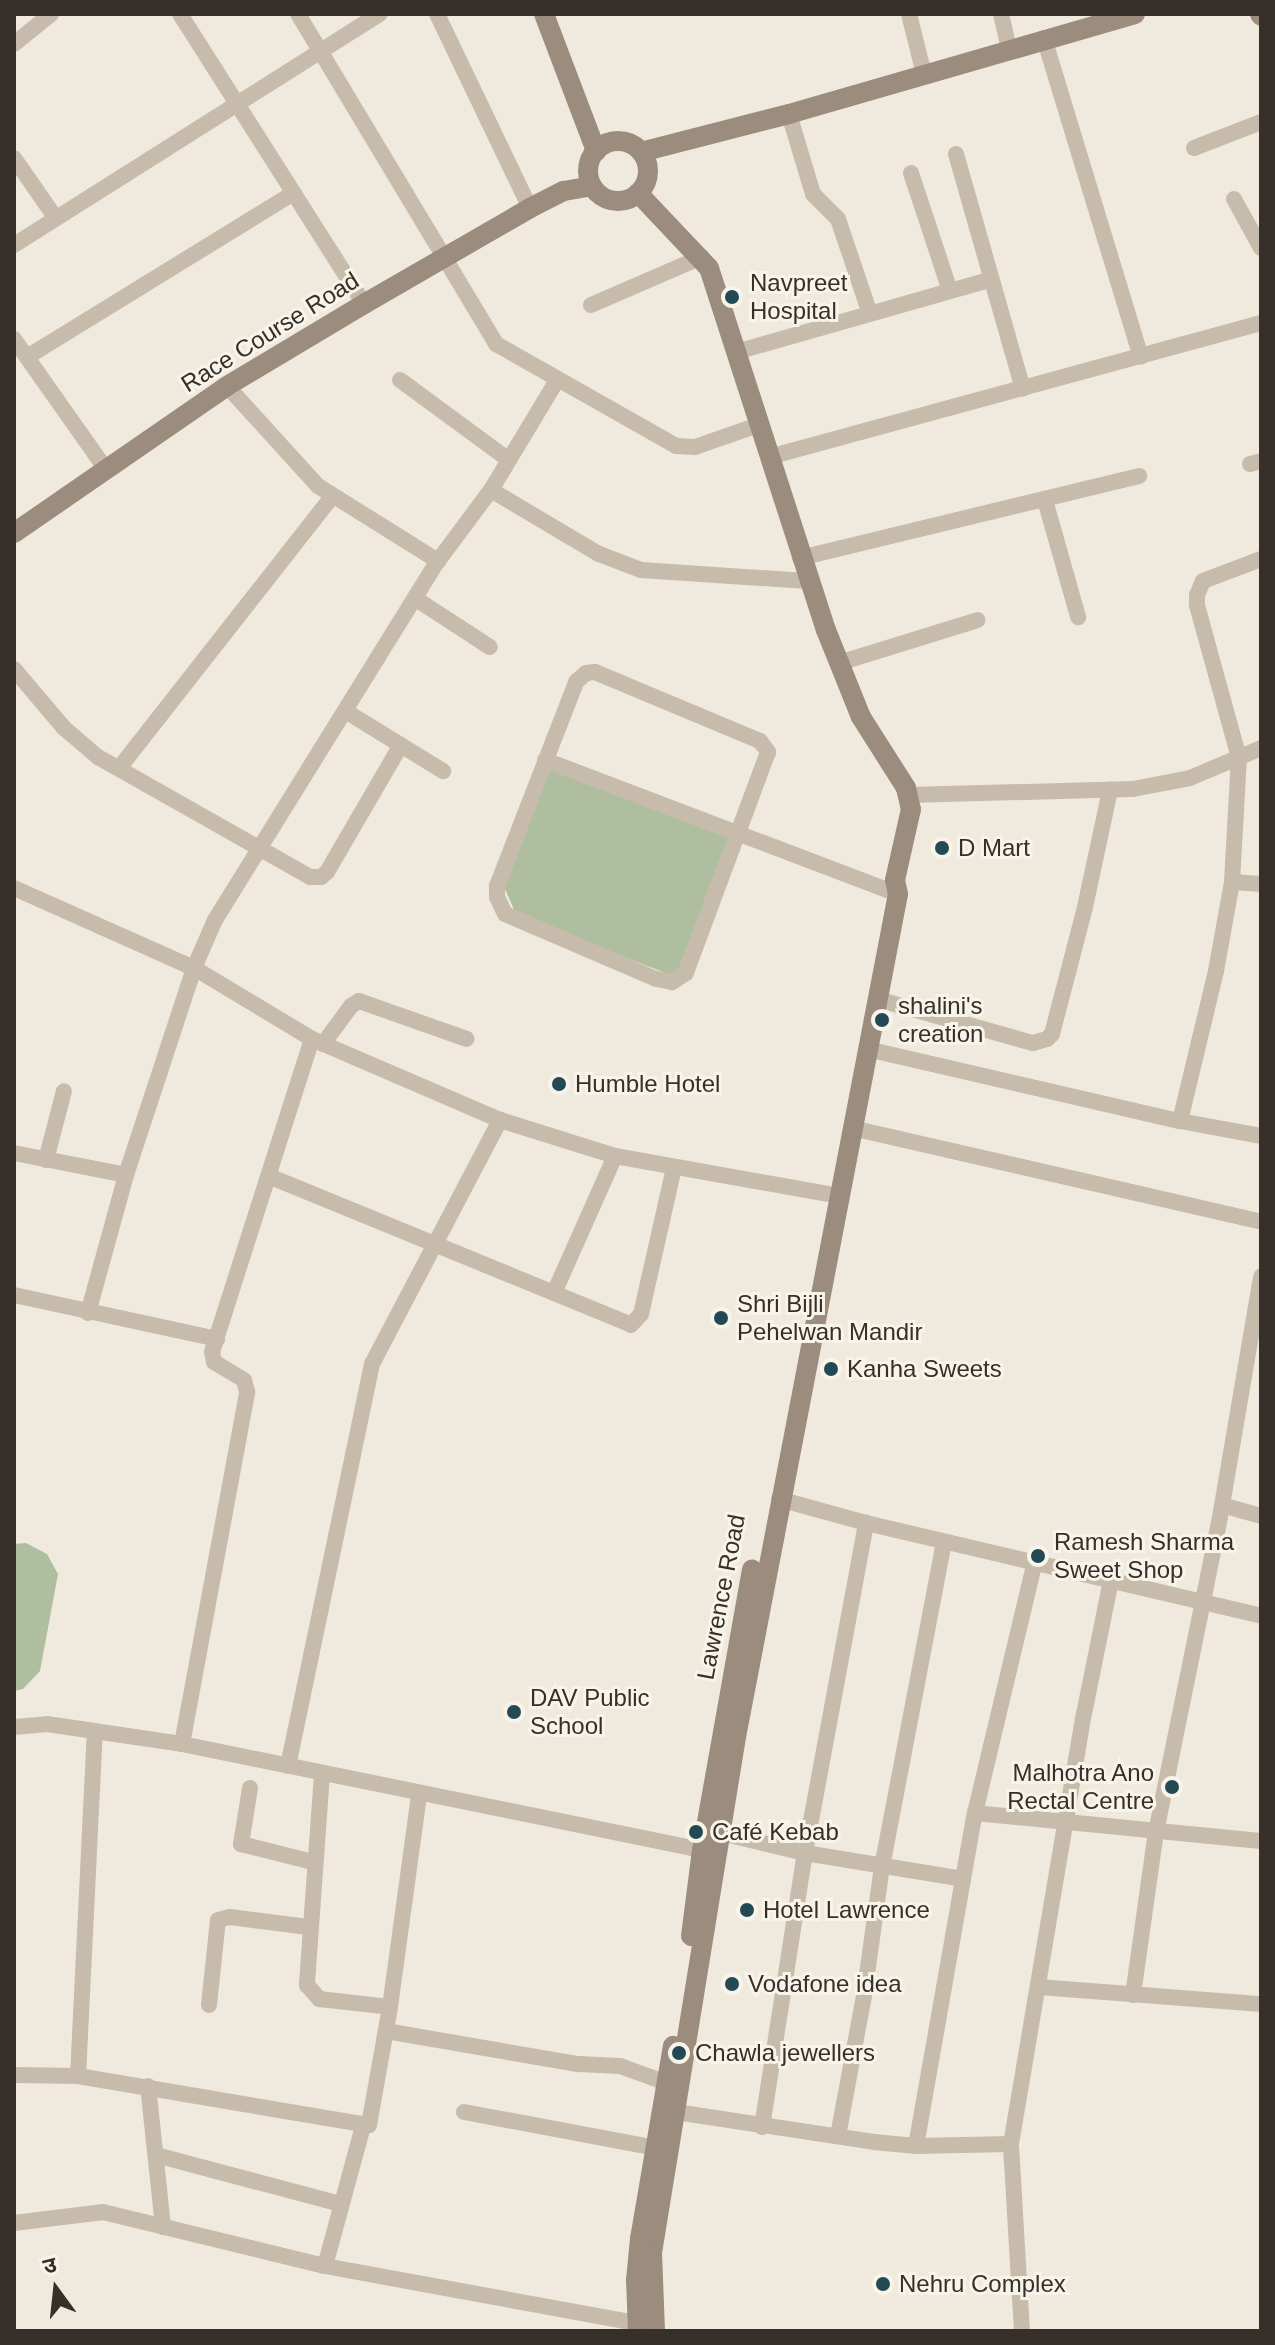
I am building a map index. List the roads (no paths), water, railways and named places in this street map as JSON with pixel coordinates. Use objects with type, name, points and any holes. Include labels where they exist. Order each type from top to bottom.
[{"type":"street","points":[[180,14],[364,304]]},
{"type":"street","points":[[298,14],[496,344],[676,446],[695,447],[758,425]]},
{"type":"street","points":[[14,245],[237,101],[380,14]]},
{"type":"street","points":[[437,14],[530,208]]},
{"type":"street","points":[[544,14],[593,157],[592,186]]},
{"type":"street","points":[[909,14],[924,74]]},
{"type":"street","points":[[1001,14],[1009,49]]},
{"type":"street","points":[[641,152],[789,114],[1102,18],[1135,14]]},
{"type":"street","points":[[14,44],[44,16]]},
{"type":"street","points":[[1044,38],[1141,357]]},
{"type":"street","points":[[789,114],[813,194],[838,219],[870,314]]},
{"type":"street","points":[[1194,148],[1261,122]]},
{"type":"street","points":[[623,142],[641,152],[648,174],[638,193],[613,201],[592,186],[564,191],[608,143],[623,142]]},
{"type":"street","points":[[956,154],[989,280],[1023,389]]},
{"type":"street","points":[[14,158],[55,217]]},
{"type":"street","points":[[911,173],[950,291]]},
{"type":"street","name":"Race Course Road","points":[[17,524],[227,386],[442,258],[564,191]]},
{"type":"street","points":[[27,357],[294,193]]},
{"type":"street","points":[[638,193],[702,257],[717,289],[808,581],[861,717],[908,795],[1110,790],[1174,782],[1261,748]]},
{"type":"street","points":[[1234,199],[1261,248]]},
{"type":"street","points":[[591,305],[702,257]]},
{"type":"street","points":[[736,352],[989,280]]},
{"type":"street","points":[[769,457],[1261,323]]},
{"type":"street","points":[[14,339],[105,468]]},
{"type":"street","points":[[400,380],[509,460]]},
{"type":"street","points":[[88,1313],[126,1175],[194,968],[215,920],[438,561],[491,490],[557,380]]},
{"type":"street","points":[[227,386],[304,473],[332,497],[438,561]]},
{"type":"street","points":[[800,558],[1139,476]]},
{"type":"street","points":[[491,490],[599,554],[641,570],[669,575],[808,581]]},
{"type":"street","points":[[120,767],[332,497]]},
{"type":"street","points":[[1045,500],[1078,617]]},
{"type":"street","points":[[1180,1121],[1213,984],[1232,882],[1239,758],[1197,605],[1197,595],[1203,581],[1261,559]]},
{"type":"street","points":[[416,599],[490,647]]},
{"type":"street","points":[[839,663],[978,620]]},
{"type":"street","points":[[595,672],[766,747],[768,759],[737,833],[686,973],[672,982],[656,979],[505,914],[499,906],[497,886],[545,760],[576,682],[586,673],[595,672]]},
{"type":"street","points":[[17,682],[83,746],[310,877],[321,877],[401,745]]},
{"type":"street","points":[[347,712],[443,771]]},
{"type":"street","points":[[545,760],[893,888]]},
{"type":"street","points":[[877,999],[1033,1043],[1047,1039],[1052,1034],[1085,907],[1110,790]]},
{"type":"street","name":"Lawrence Road","points":[[646,2328],[640,2239],[662,2148],[676,2112],[721,1833],[737,1692],[828,1194],[910,815],[908,795]]},
{"type":"street","points":[[1232,882],[1261,884]]},
{"type":"street","points":[[14,888],[194,968],[318,1041],[500,1120],[615,1156],[828,1194]]},
{"type":"street","name":"Lawrence Road","points":[[662,2148],[667,2083],[688,1965],[702,1850],[779,1499],[877,999],[893,888]]},
{"type":"street","points":[[182,1744],[247,1392],[244,1380],[213,1360],[217,1339],[318,1041],[359,1001],[467,1039]]},
{"type":"street","points":[[867,1049],[1180,1121],[1261,1136]]},
{"type":"street","points":[[46,1160],[64,1091]]},
{"type":"street","points":[[288,1766],[372,1364],[500,1120]]},
{"type":"street","points":[[852,1128],[1261,1222]]},
{"type":"street","points":[[14,1153],[126,1175]]},
{"type":"street","points":[[554,1293],[615,1156]]},
{"type":"street","points":[[271,1177],[554,1293],[623,1325],[637,1321],[652,1273],[674,1168]]},
{"type":"street","points":[[1133,1995],[1156,1832],[1222,1505],[1261,1276]]},
{"type":"street","points":[[14,1295],[217,1339]]},
{"type":"street","points":[[779,1499],[944,1542],[1261,1616]]},
{"type":"street","points":[[1222,1505],[1261,1516]]},
{"type":"street","points":[[762,2127],[805,1853],[866,1523]]},
{"type":"street","points":[[838,2136],[882,1867],[944,1542]]},
{"type":"street","points":[[916,2146],[975,1813],[1035,1561]]},
{"type":"street","points":[[1022,2331],[1011,2144],[1111,1580]]},
{"type":"street","points":[[14,1727],[47,1724],[182,1744],[419,1795],[702,1850]]},
{"type":"street","points":[[78,2076],[95,1731]]},
{"type":"street","points":[[322,1774],[306,1977],[313,1996],[390,2007]]},
{"type":"street","points":[[250,1788],[239,1836],[243,1846],[313,1862]]},
{"type":"street","points":[[325,2266],[363,2126],[372,2119],[419,1795]]},
{"type":"street","points":[[975,1813],[1261,1841]]},
{"type":"street","points":[[721,1833],[805,1853],[963,1879]]},
{"type":"street","points":[[209,2005],[218,1920],[230,1917],[308,1927]]},
{"type":"street","points":[[1039,1987],[1261,2004]]},
{"type":"street","points":[[386,2031],[578,2064],[629,2067],[667,2083]]},
{"type":"street","points":[[14,2075],[78,2076],[148,2086],[363,2126]]},
{"type":"street","points":[[148,2086],[163,2227]]},
{"type":"street","points":[[464,2112],[662,2148]]},
{"type":"street","points":[[676,2112],[762,2127],[916,2146],[1011,2144]]},
{"type":"street","points":[[156,2155],[340,2204]]},
{"type":"street","points":[[14,2223],[103,2212],[325,2266],[646,2328]]},
{"type":"place","name":"Navpreet Hospital","points":[[732,297]]},
{"type":"place","name":"D Mart","points":[[942,848]]},
{"type":"place","name":"shalini's creation","points":[[882,1020]]},
{"type":"place","name":"Humble Hotel","points":[[559,1084]]},
{"type":"place","name":"Shri Bijli Pehelwan Mandir","points":[[721,1318]]},
{"type":"place","name":"Kanha Sweets","points":[[831,1369]]},
{"type":"place","name":"Ramesh Sharma Sweet Shop","points":[[1038,1556]]},
{"type":"place","name":"DAV Public School","points":[[514,1712]]},
{"type":"place","name":"Malhotra Ano Rectal Centre","points":[[1172,1787]]},
{"type":"place","name":"Café Kebab","points":[[696,1832]]},
{"type":"place","name":"Hotel Lawrence","points":[[747,1910]]},
{"type":"place","name":"Vodafone idea","points":[[732,1984]]},
{"type":"place","name":"Chawla jewellers","points":[[679,2053]]},
{"type":"place","name":"Nehru Complex","points":[[883,2284]]}]
